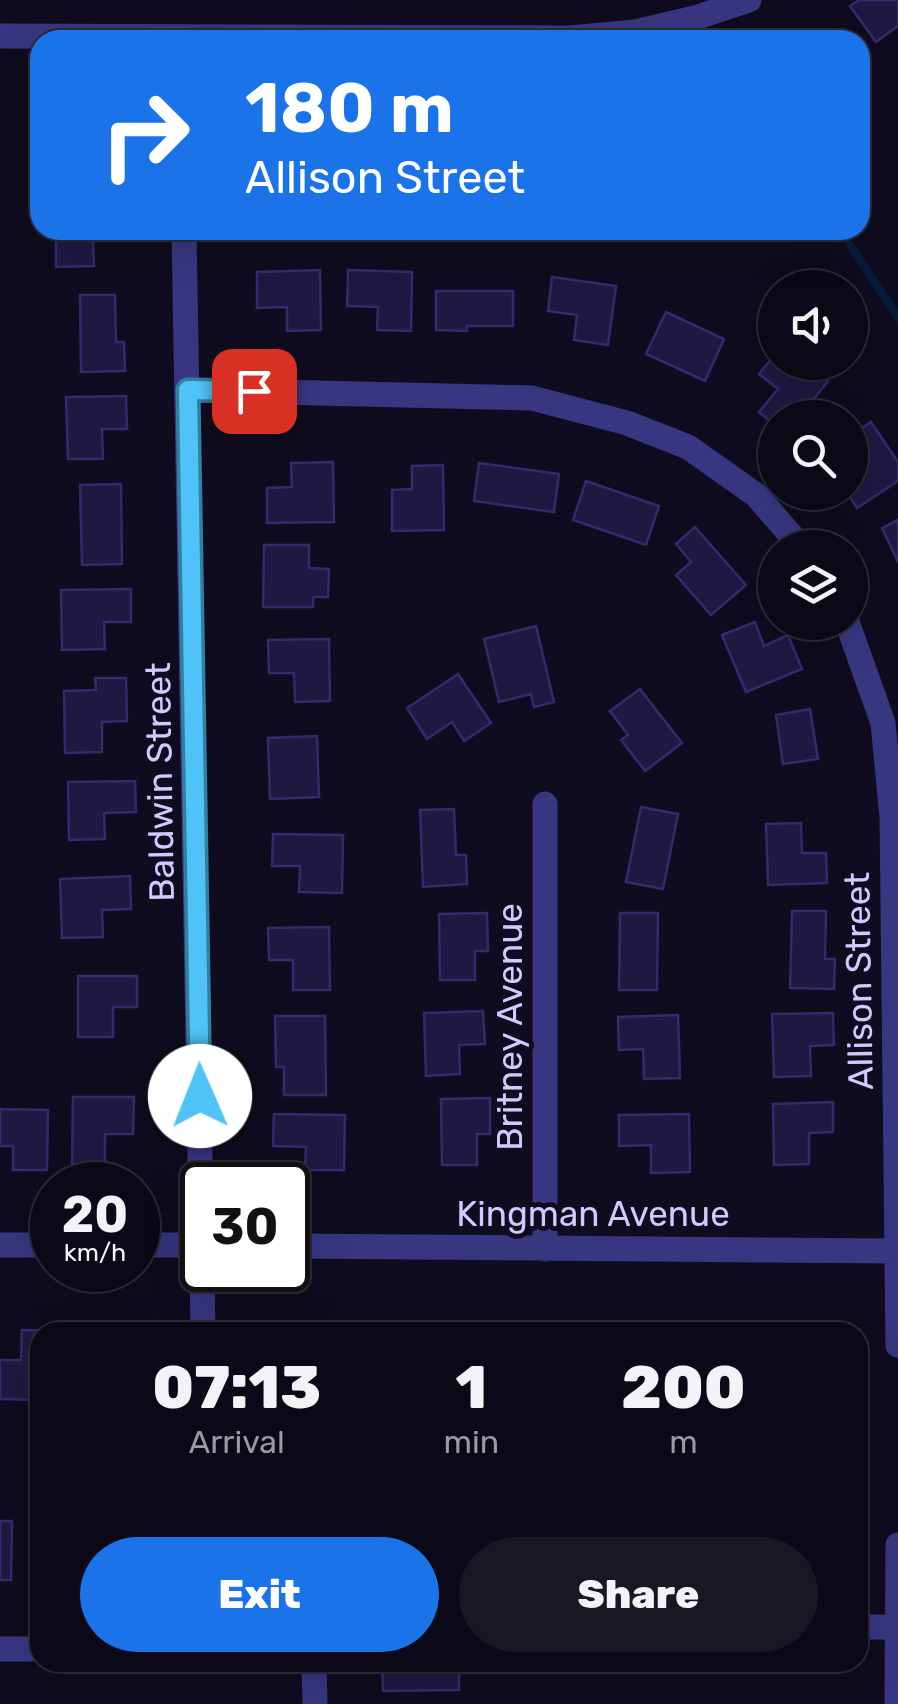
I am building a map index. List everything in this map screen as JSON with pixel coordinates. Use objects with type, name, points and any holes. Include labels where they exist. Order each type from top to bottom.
[{"type":"street","points":[[644,30],[749,0]]},
{"type":"street","points":[[0,36],[30,36]]},
{"type":"street","name":"Baldwin Street","points":[[184,240],[201,1162]]},
{"type":"street","points":[[188,390],[532,398],[627,423],[688,447],[756,495],[786,530]]},
{"type":"street","name":"Allison Street","points":[[856,640],[882,723],[892,817],[898,1345]]},
{"type":"street","name":"Britney Avenue","points":[[545,804],[545,1249]]},
{"type":"street","points":[[0,1245],[30,1245]]},
{"type":"street","name":"Kingman Avenue","points":[[310,1246],[897,1251]]},
{"type":"street","name":"Baldwin Street","points":[[203,1292],[203,1322]]},
{"type":"street","points":[[897,1704],[898,1546]]},
{"type":"street","points":[[868,1627],[898,1627]]},
{"type":"street","points":[[0,1649],[30,1649]]},
{"type":"street","points":[[314,1672],[315,1704]]},
{"type":"building","points":[[859,0],[898,0],[898,26],[876,42],[850,6]]},
{"type":"building","points":[[56,240],[93,240],[94,266],[56,267]]},
{"type":"building","points":[[320,270],[321,330],[287,331],[287,307],[257,308],[257,272]]},
{"type":"building","points":[[348,270],[412,272],[411,331],[377,330],[378,307],[347,306]]},
{"type":"building","points":[[552,277],[616,286],[608,345],[574,340],[577,315],[548,311]]},
{"type":"building","points":[[436,291],[513,291],[513,326],[436,330]]},
{"type":"building","points":[[80,295],[115,295],[116,342],[124,342],[125,371],[81,372]]},
{"type":"building","points":[[666,312],[724,339],[705,381],[646,354]]},
{"type":"building","points":[[767,380],[828,381],[813,400],[769,400],[778,389]]},
{"type":"building","points":[[126,396],[127,429],[102,429],[103,459],[68,459],[66,397]]},
{"type":"building","points":[[871,422],[898,462],[898,481],[868,501]]},
{"type":"building","points":[[333,462],[334,522],[267,523],[267,488],[292,487],[291,463]]},
{"type":"building","points":[[479,463],[559,474],[554,512],[474,501]]},
{"type":"building","points":[[443,465],[444,530],[392,531],[392,490],[412,489],[412,466]]},
{"type":"building","points":[[586,481],[659,506],[646,545],[573,520]]},
{"type":"building","points":[[121,484],[122,564],[82,565],[80,485]]},
{"type":"building","points":[[898,520],[898,562],[882,528]]},
{"type":"building","points":[[695,527],[746,585],[711,615],[676,575],[691,562],[676,544]]},
{"type":"building","points":[[264,545],[309,545],[309,568],[329,569],[328,597],[313,597],[313,607],[263,607]]},
{"type":"building","points":[[131,589],[131,622],[104,622],[105,649],[62,650],[61,590]]},
{"type":"building","points":[[755,622],[758,640],[764,646],[790,640],[802,669],[746,692],[722,635]]},
{"type":"building","points":[[536,626],[554,702],[534,707],[531,694],[499,702],[484,639]]},
{"type":"building","points":[[329,639],[330,701],[295,702],[294,673],[269,673],[268,640]]},
{"type":"building","points":[[458,674],[491,723],[464,741],[452,722],[427,739],[407,708]]},
{"type":"building","points":[[95,678],[126,678],[127,721],[102,722],[102,752],[65,753],[64,691],[96,690]]},
{"type":"building","points":[[640,689],[682,743],[645,771],[621,740],[628,735],[610,711]]},
{"type":"building","points":[[810,709],[818,759],[783,764],[776,715]]},
{"type":"building","points":[[317,736],[319,797],[270,799],[268,738]]},
{"type":"building","points":[[135,781],[136,812],[104,813],[105,839],[69,840],[68,782]]},
{"type":"building","points":[[641,807],[678,814],[663,889],[626,882]]},
{"type":"building","points":[[454,809],[456,855],[466,855],[467,884],[423,887],[420,810]]},
{"type":"building","points":[[801,823],[802,853],[826,853],[827,883],[768,885],[766,824]]},
{"type":"building","points":[[273,834],[343,835],[342,893],[299,892],[300,866],[272,866]]},
{"type":"building","points":[[130,876],[131,909],[102,910],[103,937],[62,938],[60,879]]},
{"type":"building","points":[[792,911],[826,911],[825,959],[835,959],[834,989],[790,988]]},
{"type":"building","points":[[487,913],[488,951],[475,951],[475,980],[440,980],[439,914]]},
{"type":"building","points":[[620,913],[658,913],[657,990],[619,990]]},
{"type":"building","points":[[329,927],[330,990],[293,990],[293,960],[269,960],[268,928]]},
{"type":"building","points":[[78,976],[137,976],[137,1007],[113,1007],[113,1037],[78,1037]]},
{"type":"building","points":[[483,1011],[485,1044],[459,1045],[460,1074],[426,1076],[424,1013]]},
{"type":"building","points":[[833,1013],[834,1045],[810,1046],[811,1076],[774,1077],[772,1014]]},
{"type":"building","points":[[678,1015],[680,1078],[644,1079],[643,1049],[619,1050],[618,1017]]},
{"type":"building","points":[[275,1016],[325,1016],[326,1095],[284,1095],[284,1067],[276,1067]]},
{"type":"building","points":[[73,1097],[134,1097],[133,1134],[105,1134],[105,1162],[72,1162]]},
{"type":"building","points":[[490,1098],[490,1134],[477,1134],[477,1165],[442,1165],[441,1099]]},
{"type":"building","points":[[833,1102],[833,1132],[809,1133],[809,1164],[774,1165],[773,1104]]},
{"type":"building","points":[[0,1109],[48,1110],[47,1162],[30,1162],[30,1170],[13,1170],[13,1146],[0,1146]]},
{"type":"building","points":[[274,1114],[345,1115],[344,1170],[310,1170],[310,1162],[305,1162],[306,1147],[273,1146]]},
{"type":"building","points":[[689,1114],[690,1172],[651,1173],[651,1145],[619,1146],[619,1115]]},
{"type":"building","points":[[22,1330],[30,1330],[30,1400],[0,1399],[0,1360],[21,1360]]},
{"type":"building","points":[[0,1521],[12,1521],[11,1580],[0,1580]]},
{"type":"building","points":[[382,1672],[459,1672],[459,1690],[383,1691]]},
{"type":"waterway","points":[[847,240],[898,317]]},
{"type":"route","points":[[200,1096],[188,390],[254,391]]}]
